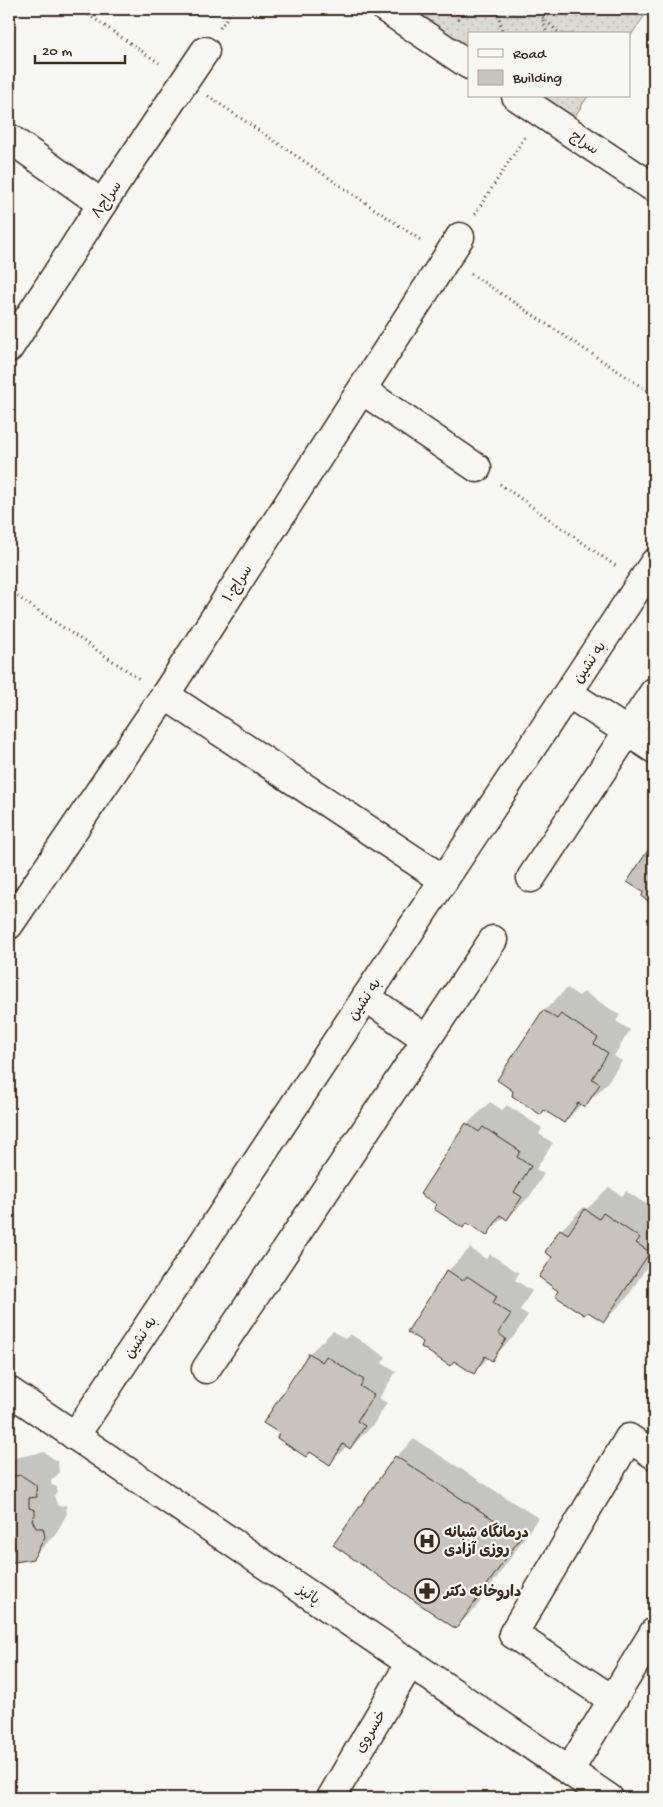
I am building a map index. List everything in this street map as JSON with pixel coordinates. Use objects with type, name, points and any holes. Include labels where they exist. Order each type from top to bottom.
[{"type":"street","points":[[386,9],[468,64]]},
{"type":"street","name":"سراج۸","points":[[9,348],[102,204],[205,52]]},
{"type":"street","name":"سراج","points":[[519,98],[654,188]]},
{"type":"street","points":[[9,138],[102,204]]},
{"type":"street","name":"سراج۱۰","points":[[9,925],[165,695],[454,248]]},
{"type":"street","points":[[362,390],[477,468]]},
{"type":"street","name":"به نشین","points":[[75,1436],[648,573]]},
{"type":"street","points":[[531,878],[654,692]]},
{"type":"street","points":[[568,693],[654,749]]},
{"type":"street","points":[[165,695],[444,880]]},
{"type":"street","points":[[206,1369],[492,940]]},
{"type":"street","points":[[366,997],[426,1039]]},
{"type":"street","name":"پائیز","points":[[9,1391],[609,1798]]},
{"type":"street","points":[[613,1700],[513,1634],[629,1438],[654,1455]]},
{"type":"street","points":[[569,1771],[654,1632]]},
{"type":"street","name":"خسروى","points":[[331,1798],[410,1663]]},
{"type":"path","points":[[80,9],[159,63]]},
{"type":"path","points":[[497,9],[503,32]]},
{"type":"path","points":[[537,9],[543,18],[558,32]]},
{"type":"path","points":[[543,18],[545,32]]},
{"type":"path","points":[[186,81],[454,248],[654,395]]},
{"type":"path","points":[[454,248],[540,113]]},
{"type":"path","points":[[477,468],[648,573]]},
{"type":"path","points":[[9,592],[165,695]]},
{"type":"shaded area","points":[[411,9],[649,9],[630,37],[630,32],[468,32],[468,48]]},
{"type":"shaded area","points":[[542,98],[587,98],[573,119]]},
{"type":"building","points":[[654,841],[654,905],[642,897],[643,892],[627,882]]},
{"type":"building","points":[[543,1010],[557,1019],[561,1014],[598,1038],[594,1044],[608,1053],[592,1079],[600,1084],[585,1107],[578,1103],[564,1123],[544,1110],[541,1115],[512,1096],[513,1091],[497,1080]]},
{"type":"building","points":[[466,1123],[479,1132],[483,1127],[520,1151],[517,1157],[531,1166],[514,1192],[522,1197],[507,1220],[500,1215],[487,1236],[467,1223],[463,1228],[434,1209],[436,1204],[420,1194]]},
{"type":"building","points":[[585,1209],[599,1219],[603,1213],[640,1238],[636,1243],[650,1252],[604,1322],[588,1312],[584,1315],[555,1296],[558,1291],[539,1277],[552,1257],[545,1252],[560,1229],[568,1234]]},
{"type":"building","points":[[447,1270],[463,1281],[467,1276],[497,1296],[493,1303],[511,1314],[498,1333],[506,1339],[492,1361],[485,1356],[474,1374],[454,1361],[450,1366],[421,1347],[423,1342],[407,1332]]},
{"type":"building","points":[[309,1353],[322,1362],[326,1356],[364,1380],[360,1386],[374,1395],[357,1421],[365,1426],[350,1449],[343,1444],[330,1465],[310,1452],[306,1457],[277,1438],[279,1433],[263,1423]]},
{"type":"building","name":"درمانگاه شبانه روزی آزادی","points":[[395,1456],[521,1537],[456,1629],[333,1545]]},
{"type":"building","points":[[21,1475],[36,1485],[37,1497],[29,1498],[29,1508],[35,1510],[32,1520],[36,1528],[43,1528],[45,1537],[33,1559],[9,1563],[9,1477]]},
{"type":"place","name":"درمانگاه شبانه روزی آزادی","points":[[427,1541]]},
{"type":"place","name":"داروخانه دکتر","points":[[427,1591]]}]
